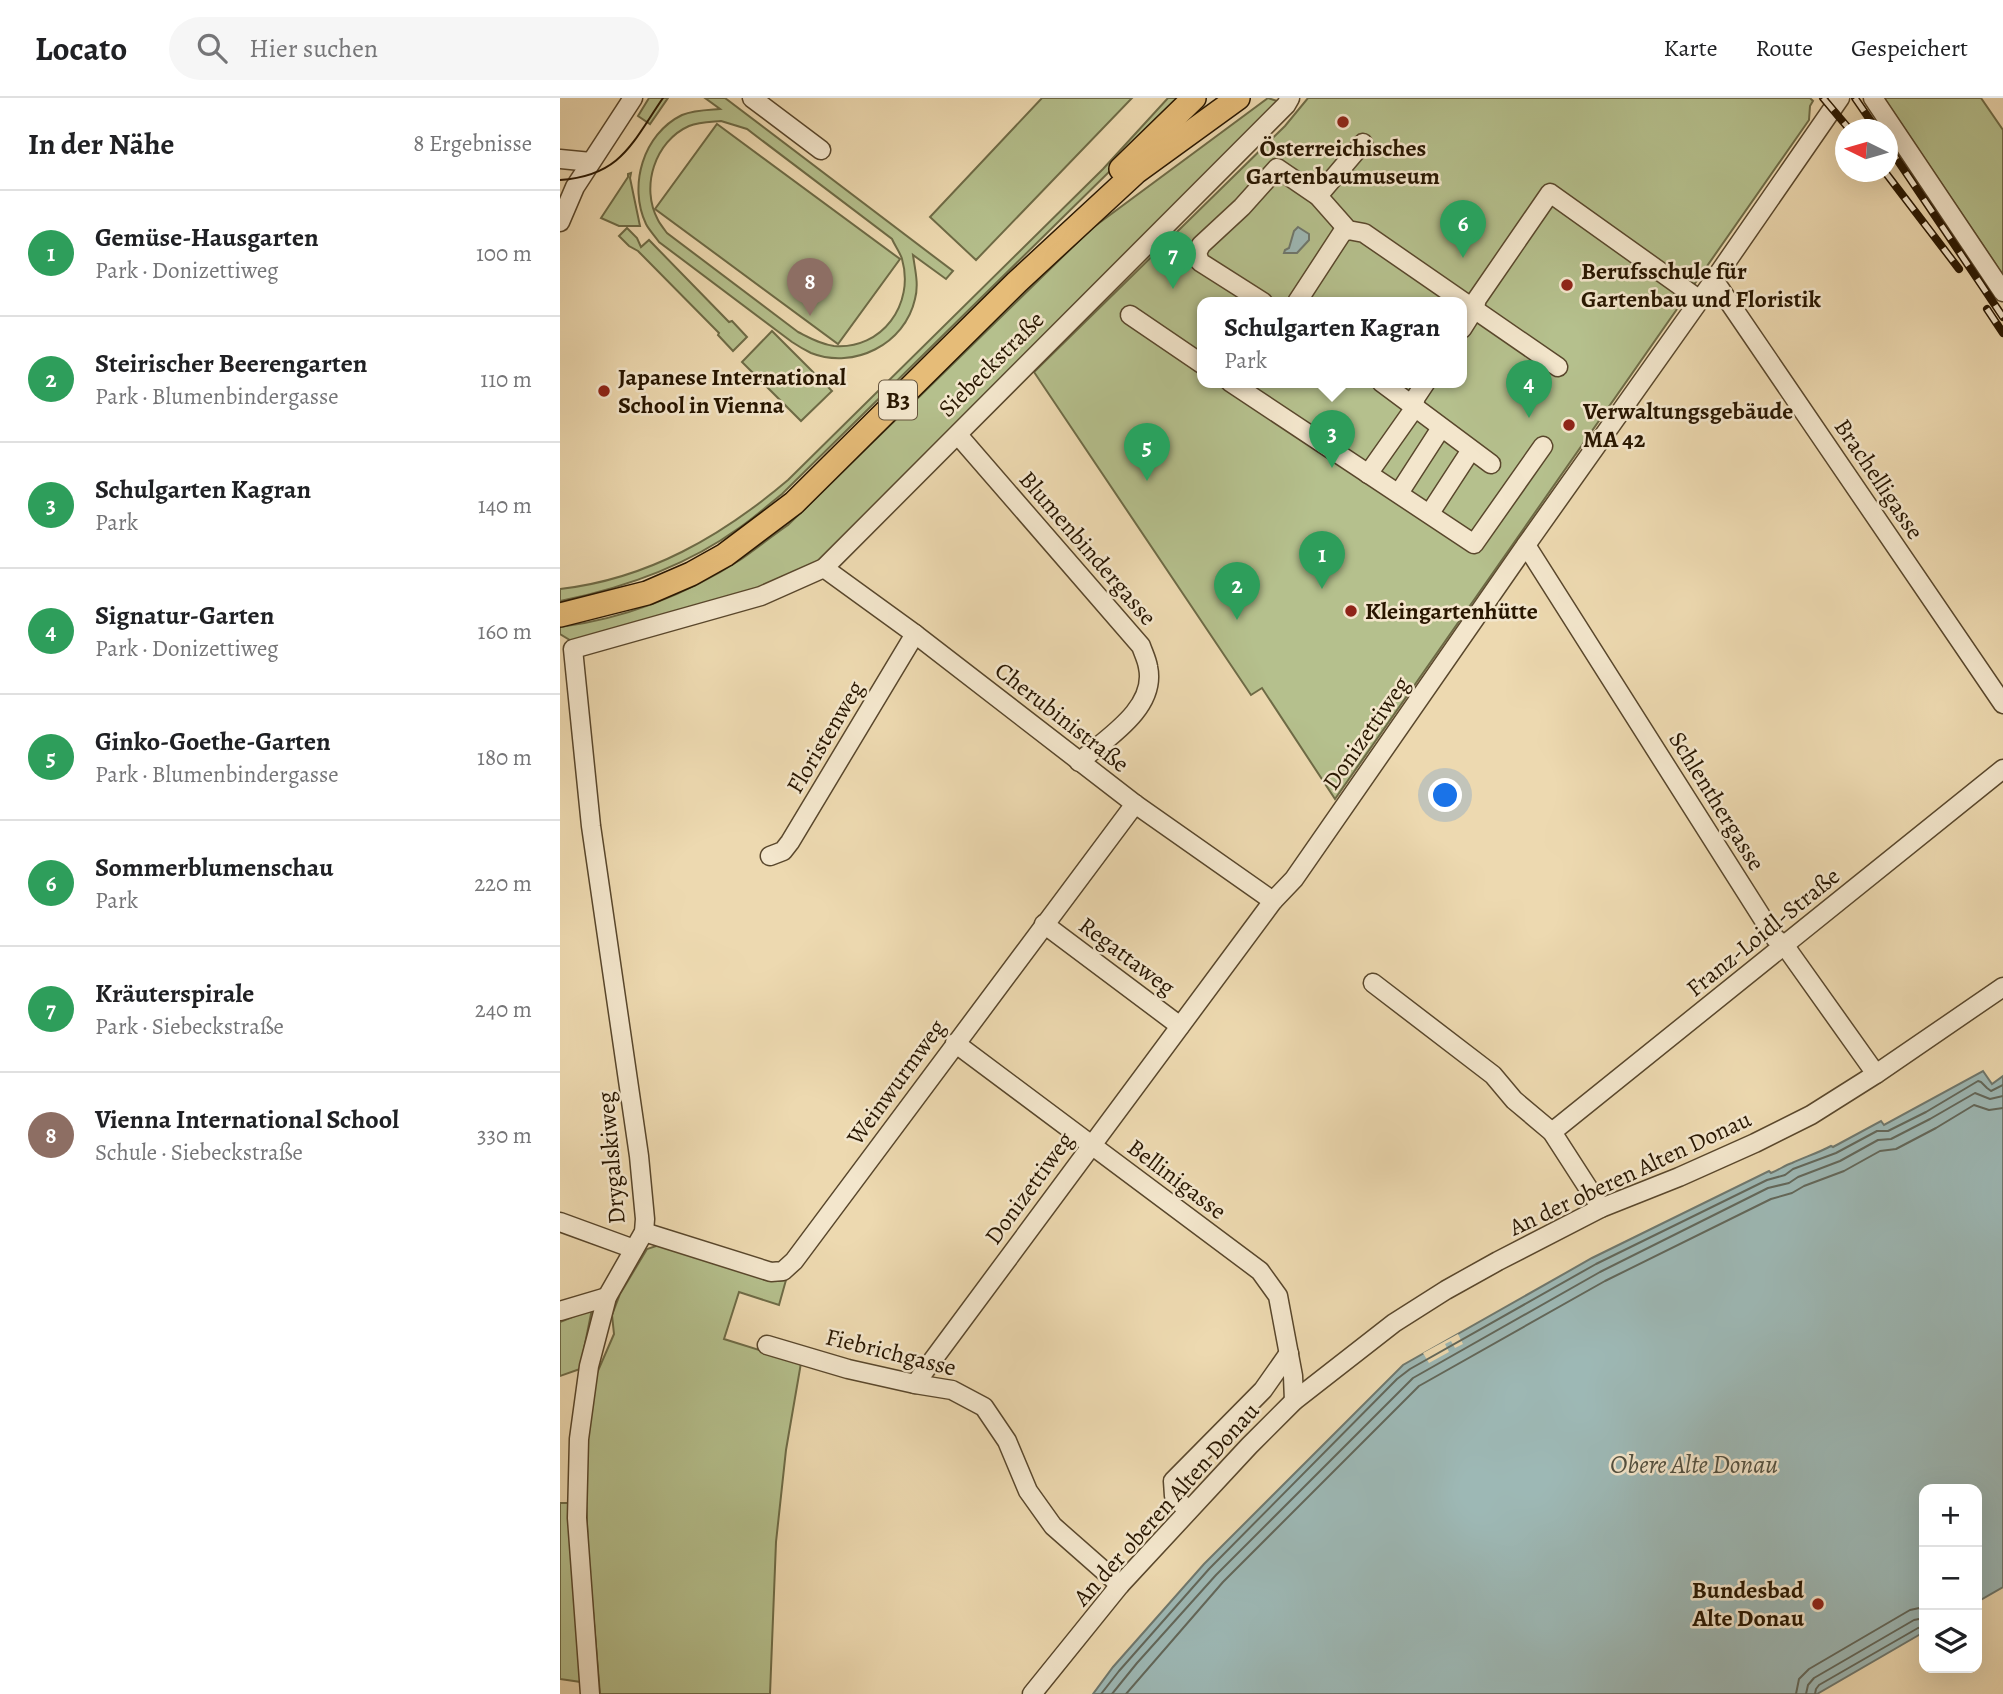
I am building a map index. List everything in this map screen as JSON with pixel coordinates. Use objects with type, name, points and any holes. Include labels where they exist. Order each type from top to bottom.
[{"type":"main road","name":"Siebeckstraße","points":[[568,610],[644,584],[685,566],[721,545],[786,497],[1194,98]]},
{"type":"main road","name":"Siebeckstraße","points":[[568,610],[647,593],[726,555],[794,503],[1017,282],[1136,172],[1238,98]]},
{"type":"street","points":[[560,220],[575,187],[633,98]]},
{"type":"street","points":[[752,98],[821,150]]},
{"type":"street","name":"Siebeckstraße","points":[[573,649],[761,596],[824,568],[1290,98]]},
{"type":"street","name":"Donizettiweg","points":[[915,1384],[1273,901],[1294,879],[1840,98]]},
{"type":"street","points":[[1873,98],[2003,292]]},
{"type":"street","points":[[1318,196],[1363,143]]},
{"type":"street","points":[[560,159],[590,162]]},
{"type":"street","points":[[1255,297],[1200,262],[1198,253],[1201,245],[1277,168],[1318,196],[1348,230]]},
{"type":"street","points":[[1467,320],[1477,299],[1550,193],[1700,300]]},
{"type":"street","points":[[1300,297],[1342,233],[1348,230],[1364,233],[1455,297]]},
{"type":"street","name":"Brachelligasse","points":[[1714,280],[2003,704]]},
{"type":"street","points":[[1467,305],[1558,367]]},
{"type":"street","points":[[1130,315],[1197,361]]},
{"type":"street","points":[[1242,388],[1474,544],[1543,446]]},
{"type":"street","points":[[1389,388],[1491,464]]},
{"type":"street","points":[[1368,474],[1411,413],[1422,388]]},
{"type":"street","points":[[1399,493],[1441,428]]},
{"type":"street","name":"Blumenbindergasse","points":[[958,435],[1141,646],[1149,669],[1148,691],[1137,712],[1079,762]]},
{"type":"street","points":[[1430,513],[1471,450]]},
{"type":"street","name":"Schlenthergasse","points":[[1526,545],[1775,938],[1785,946],[1876,1074]]},
{"type":"street","name":"Cherubinistraße","points":[[824,568],[915,634],[1135,804],[1273,901]]},
{"type":"street","name":"Floristenweg","points":[[770,856],[783,852],[790,842],[915,634]]},
{"type":"street","name":"Drygalskiweg","points":[[573,649],[591,826],[639,1156],[645,1219],[644,1232],[607,1297],[589,1366],[579,1439],[577,1518],[590,1694]]},
{"type":"street","name":"Franz-Loidl-Straße","points":[[1552,1132],[2003,769]]},
{"type":"street","name":"Weinwurmweg","points":[[644,1232],[771,1272],[783,1270],[794,1261],[1135,804]]},
{"type":"street","name":"Regattaweg","points":[[1044,924],[1180,1026]]},
{"type":"street","points":[[1373,983],[1493,1075],[1514,1100],[1552,1132],[1601,1208]]},
{"type":"street","name":"An der oberen Alten Donau","points":[[1032,1694],[1120,1585],[1294,1401],[1394,1323],[1498,1261],[1601,1208],[1679,1177],[1811,1115],[2003,987]]},
{"type":"street","name":"Bellinigasse","points":[[955,1043],[1260,1271],[1278,1296],[1293,1376],[1294,1401]]},
{"type":"street","points":[[560,1222],[634,1249]]},
{"type":"street","points":[[560,1311],[607,1297]]},
{"type":"street","name":"Fiebrichgasse","points":[[767,1345],[848,1369],[952,1390],[984,1407],[1006,1441],[1028,1491],[1053,1526],[1120,1585]]},
{"type":"street","points":[[1188,1511],[1174,1496],[1173,1482],[1263,1390],[1289,1353]]},
{"type":"green space","points":[[649,98],[668,98],[650,124],[638,116]]},
{"type":"green space","points":[[705,98],[725,98],[953,271],[946,279],[913,255],[917,282],[915,299],[901,329],[889,340],[860,355],[844,358],[811,353],[792,342],[659,242],[650,231],[641,209],[639,194],[639,178],[649,148],[657,135],[682,115],[720,109]],"holes":[[[721,121],[747,129],[892,239],[902,259],[904,292],[891,321],[867,340],[834,346],[798,332],[667,233],[659,222],[650,194],[651,180],[654,166],[667,142],[689,126],[701,123]]]},
{"type":"green space","points":[[1042,98],[1132,98],[976,260],[930,217]]},
{"type":"green space","points":[[1168,98],[1184,98],[782,494],[718,542],[676,565],[607,590],[560,601],[560,589],[623,576],[682,552],[737,519],[788,480],[1103,169]]},
{"type":"green space","points":[[1268,98],[1280,102],[952,431],[818,561],[760,590],[573,642],[560,634],[560,627],[630,612],[698,584],[740,560],[788,525],[1091,229]]},
{"type":"green space","points":[[1308,98],[1810,98],[1813,101],[1809,120],[1335,799],[1262,688],[1251,695],[1034,372],[1285,126]]},
{"type":"green space","points":[[1884,98],[1981,98],[2003,130],[2003,275]]},
{"type":"green space","points":[[717,124],[900,259],[838,344],[655,209]]},
{"type":"green space","points":[[631,173],[640,226],[619,226],[601,218]]},
{"type":"green space","points":[[627,228],[637,238],[641,247],[649,240],[747,337],[733,351],[719,333],[638,251],[619,236]]},
{"type":"green space","points":[[772,331],[832,391],[801,421],[742,362]]},
{"type":"green space","points":[[659,1245],[778,1281],[786,1280],[779,1305],[739,1292],[724,1339],[801,1363],[786,1450],[776,1542],[770,1694],[600,1694],[588,1552],[585,1465],[588,1422],[597,1373],[614,1334],[612,1315],[620,1294],[647,1249]]},
{"type":"green space","points":[[592,1309],[580,1369],[560,1376],[560,1322]]},
{"type":"green space","points":[[560,1503],[572,1503],[581,1682],[560,1679]]},
{"type":"water","points":[[1298,227],[1309,234],[1309,240],[1297,253],[1284,253],[1289,248],[1294,231]]},
{"type":"water","name":"Obere Alte Donau","points":[[1983,1071],[1992,1084],[2003,1076],[2003,1587],[1982,1599],[1982,1484],[1919,1484],[1919,1635],[1817,1694],[1093,1694],[1113,1667],[1204,1564],[1403,1365],[1592,1258],[1769,1171],[1771,1173],[1833,1147],[1881,1121],[1884,1125]]},
{"type":"pier","points":[[1458,1334],[1463,1344],[1455,1348],[1451,1341],[1445,1344],[1449,1352],[1429,1363],[1423,1353]]},
{"type":"tram line","points":[[560,180],[597,172],[611,164],[633,143],[663,98]]},
{"type":"railway","points":[[1823,98],[1841,119]]},
{"type":"railway","points":[[1855,98],[1869,119]]},
{"type":"railway","points":[[1898,161],[2003,317]]},
{"type":"railway","points":[[1893,182],[1959,269]]},
{"type":"railway","points":[[1987,309],[2003,333]]},
{"type":"place","name":"Österreichisches Gartenbaumuseum","points":[[1343,122]]},
{"type":"place","name":"Sommerblumenschau","points":[[1463,258]]},
{"type":"place","name":"Berufsschule für Gartenbau und Floristik","points":[[1567,285]]},
{"type":"place","name":"Kräuterspirale","points":[[1173,289]]},
{"type":"place","name":"Vienna International School","points":[[810,316]]},
{"type":"place","name":"Japanese International School in Vienna","points":[[604,391]]},
{"type":"place","name":"Signatur-Garten","points":[[1529,418]]},
{"type":"place","name":"Verwaltungsgebäude MA 42","points":[[1569,425]]},
{"type":"place","name":"Schulgarten Kagran","points":[[1332,468]]},
{"type":"place","name":"Ginko-Goethe-Garten","points":[[1147,481]]},
{"type":"place","name":"Gemüse-Hausgarten","points":[[1322,589]]},
{"type":"place","name":"Kleingartenhütte","points":[[1351,611]]},
{"type":"place","name":"Steirischer Beerengarten","points":[[1237,620]]},
{"type":"place","name":"Bundesbad Alte Donau","points":[[1818,1604]]}]
